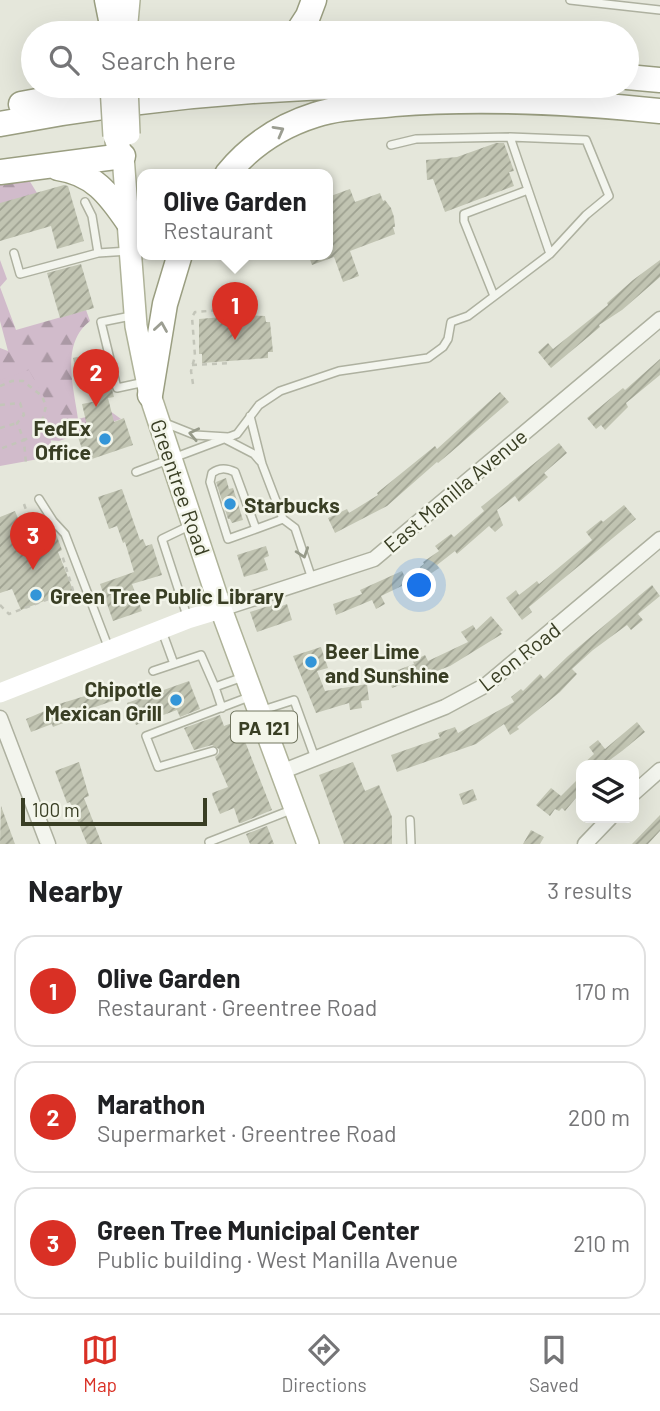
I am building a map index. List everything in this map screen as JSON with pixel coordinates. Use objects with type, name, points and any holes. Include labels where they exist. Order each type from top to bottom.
[{"type":"highway","points":[[305,21],[314,0]]},
{"type":"highway","points":[[639,78],[660,80]]},
{"type":"highway","points":[[639,97],[660,99]]},
{"type":"highway","points":[[0,100],[24,98]]},
{"type":"highway","points":[[0,108],[46,98]]},
{"type":"highway","points":[[0,124],[170,98]]},
{"type":"highway","points":[[232,169],[271,135],[300,120],[342,109],[459,100],[588,104],[660,111]]},
{"type":"highway","points":[[0,172],[40,167],[122,142]]},
{"type":"highway","points":[[40,167],[66,169],[86,176],[103,188],[128,222]]},
{"type":"highway","points":[[149,388],[165,304],[178,260]]},
{"type":"main road","points":[[113,17],[129,0]]},
{"type":"main road","name":"Greentree Road","points":[[113,98],[122,142],[135,315],[149,388],[222,609],[308,844]]},
{"type":"main road","name":"Greentree Road","points":[[122,142],[126,98]]},
{"type":"street","name":"East Manilla Avenue","points":[[222,609],[374,559],[660,319]]},
{"type":"street","name":"Leon Road","points":[[281,772],[445,707],[486,685],[660,539]]},
{"type":"street","points":[[0,693],[222,609]]},
{"type":"street","points":[[0,718],[48,844]]},
{"type":"street","points":[[639,789],[660,770]]},
{"type":"street","points":[[585,844],[605,823]]},
{"type":"lane","points":[[570,0],[660,10]]},
{"type":"lane","points":[[510,137],[550,254]]},
{"type":"lane","points":[[136,472],[229,438],[242,429],[250,416],[271,395],[339,371],[428,358],[437,353],[448,339],[452,322],[467,316],[550,254],[586,215],[609,196],[586,140],[510,137],[416,139],[391,145]]},
{"type":"lane","points":[[494,296],[464,221],[464,214],[528,190]]},
{"type":"lane","points":[[85,202],[92,216],[99,253]]},
{"type":"lane","points":[[14,253],[20,274],[99,253],[130,251]]},
{"type":"lane","points":[[135,315],[100,322],[117,388],[149,388]]},
{"type":"lane","points":[[250,416],[262,464],[283,519],[295,528],[312,579]]},
{"type":"lane","points":[[158,420],[195,435],[229,438],[254,454],[262,464]]},
{"type":"lane","points":[[256,529],[235,472],[223,468],[215,471],[211,478],[211,488],[228,539],[256,529],[283,519]]},
{"type":"lane","points":[[39,499],[65,534],[110,651]]},
{"type":"lane","points":[[188,620],[162,539],[193,524]]},
{"type":"lane","points":[[162,630],[174,664]]},
{"type":"lane","points":[[153,671],[201,655],[222,708]]},
{"type":"lane","points":[[215,687],[294,700],[315,758]]},
{"type":"lane","points":[[213,751],[158,767],[146,736],[253,695]]},
{"type":"lane","points":[[209,842],[295,808]]},
{"type":"lane","points":[[411,820],[411,844]]},
{"type":"path","points":[[193,384],[192,365],[195,356],[192,317],[195,312],[221,310],[230,297]]},
{"type":"path","points":[[192,365],[231,363]]},
{"type":"path","points":[[0,386],[23,381],[42,396],[46,406],[39,433],[0,449]]},
{"type":"path","points":[[0,405],[20,403],[24,415],[17,423],[0,428]]},
{"type":"path","points":[[17,423],[24,440],[26,464]]},
{"type":"path","points":[[23,504],[34,535]]},
{"type":"path","points":[[0,605],[9,614],[73,590],[62,555]]},
{"type":"green space","points":[[29,180],[37,193],[0,208],[0,183]]},
{"type":"green space","points":[[0,260],[7,279],[0,287]]},
{"type":"green space","points":[[0,287],[16,330],[86,310],[90,321],[75,342],[71,367],[78,419],[110,411],[121,419],[59,441],[47,440],[0,380],[0,348],[8,351],[0,321]]},
{"type":"green space","points":[[29,370],[46,401],[51,442],[44,458],[0,466],[0,380]]},
{"type":"building","points":[[496,143],[504,143],[514,171],[509,172],[514,186],[445,212],[433,179],[427,180],[426,160],[457,157]]},
{"type":"building","points":[[68,186],[84,241],[57,249],[51,226],[0,241],[0,203]]},
{"type":"building","points":[[350,189],[355,202],[380,193],[394,217],[395,234],[350,251],[359,276],[343,282],[333,257],[333,195]]},
{"type":"building","points":[[310,260],[326,260],[312,265]]},
{"type":"building","points":[[660,260],[660,277],[622,310],[599,325],[600,327],[551,368],[538,352],[548,343],[553,349]]},
{"type":"building","points":[[81,264],[94,308],[60,318],[47,273]]},
{"type":"building","points":[[265,316],[266,322],[270,322],[273,352],[268,352],[268,358],[202,363],[202,354],[199,354],[199,319]]},
{"type":"building","points":[[102,351],[114,397],[108,398],[114,422],[124,418],[133,445],[86,461],[77,434],[88,430],[82,404],[97,401],[91,376],[78,379],[73,358]]},
{"type":"building","points":[[660,359],[660,375],[626,403],[628,407],[605,430],[601,425],[596,429],[587,418],[623,388],[625,390]]},
{"type":"building","points":[[500,392],[509,402],[450,453],[387,506],[335,533],[328,518],[347,509],[349,513],[378,495],[377,493],[435,446],[437,449]]},
{"type":"building","points":[[559,443],[567,453],[544,473],[548,477],[519,502],[515,496],[497,510],[503,525],[495,532],[489,526],[457,554],[455,551],[437,565],[439,568],[426,577],[420,567],[439,551],[435,546],[451,534],[454,537],[484,511],[481,507]]},
{"type":"building","name":"Starbucks","points":[[226,478],[229,489],[233,488],[243,520],[232,523],[228,519],[216,482]]},
{"type":"building","points":[[122,489],[140,540],[143,539],[146,546],[152,544],[162,575],[132,584],[142,611],[113,621],[100,584],[134,572],[125,542],[123,543],[117,526],[109,529],[98,497]]},
{"type":"building","points":[[624,505],[636,519],[529,607],[532,612],[522,620],[506,598],[516,590],[519,595],[537,581],[539,584],[592,540],[586,532]]},
{"type":"building","points":[[15,511],[26,538],[39,533],[41,540],[56,534],[62,550],[58,552],[73,590],[21,610],[12,589],[0,593],[0,517]]},
{"type":"building","points":[[266,546],[269,556],[264,558],[268,570],[244,577],[237,555]]},
{"type":"building","points":[[402,571],[408,583],[381,596],[385,604],[376,609],[372,600],[336,615],[333,604],[362,594],[360,590]]},
{"type":"building","points":[[652,585],[660,596],[638,614],[643,620],[631,630],[627,625],[593,650],[572,669],[577,674],[560,692],[517,727],[519,729],[510,735],[504,724],[476,744],[397,772],[391,755],[440,738],[438,733],[455,727],[458,733],[514,702],[511,697],[521,689],[523,691],[540,674],[544,679]]},
{"type":"building","points":[[277,603],[279,607],[287,604],[292,620],[257,632],[250,612]]},
{"type":"building","points":[[491,616],[503,630],[500,632],[502,634],[450,666],[392,688],[387,674],[414,664],[413,661],[425,655],[428,661],[468,642],[461,632],[473,625],[476,630]]},
{"type":"building","points":[[321,647],[328,668],[317,671],[325,691],[367,684],[369,700],[361,701],[362,708],[350,710],[349,703],[316,713],[293,656]]},
{"type":"building","points":[[189,681],[200,709],[180,717],[177,710],[136,725],[127,703]]},
{"type":"building","points":[[111,688],[115,700],[70,716],[71,720],[53,727],[52,724],[31,732],[26,719],[47,710],[46,708]]},
{"type":"building","points":[[220,715],[224,726],[237,721],[272,810],[241,823],[234,808],[220,814],[213,797],[212,793],[228,787],[215,757],[219,749],[212,745],[194,750],[184,728]]},
{"type":"building","points":[[637,722],[645,732],[610,760],[587,760],[594,754],[589,747],[598,740],[605,749]]},
{"type":"building","points":[[79,762],[89,796],[84,798],[102,844],[87,844],[55,771]]},
{"type":"building","points":[[353,762],[365,791],[379,785],[392,817],[392,844],[344,844],[319,775]]},
{"type":"building","points":[[576,781],[576,798],[565,811],[562,808],[559,811],[555,809],[550,816],[536,805],[551,788],[561,796]]},
{"type":"building","points":[[473,789],[477,800],[463,805],[459,794]]},
{"type":"building","points":[[1,806],[15,844],[0,844]]},
{"type":"building","points":[[660,815],[660,831],[648,844],[632,844]]},
{"type":"building","points":[[267,826],[274,844],[250,844],[246,834]]},
{"type":"building","points":[[531,830],[544,837],[540,844],[523,844]]},
{"type":"place","name":"Olive Garden","points":[[235,340]]},
{"type":"place","name":"Marathon","points":[[96,407]]},
{"type":"place","name":"FedEx Office","points":[[105,439]]},
{"type":"place","name":"Starbucks","points":[[230,504]]},
{"type":"place","name":"Green Tree Municipal Center","points":[[33,570]]},
{"type":"place","name":"Green Tree Public Library","points":[[36,595]]},
{"type":"place","name":"Beer Lime and Sunshine","points":[[311,662]]},
{"type":"place","name":"Chipotle Mexican Grill","points":[[176,700]]}]
